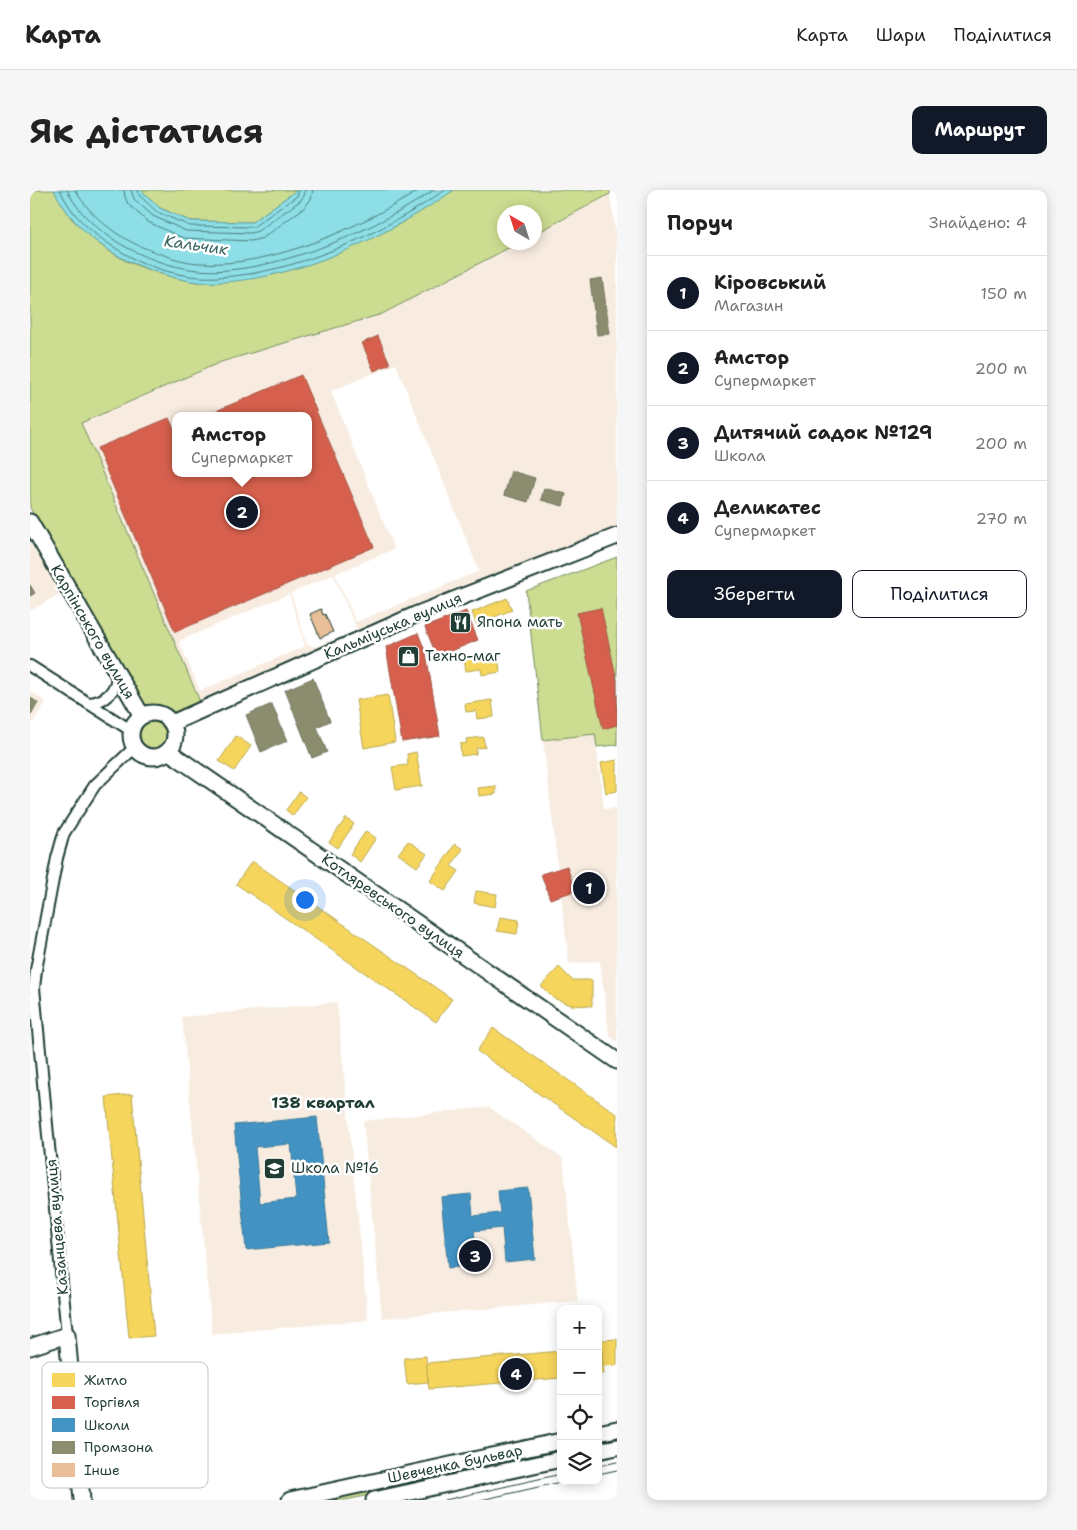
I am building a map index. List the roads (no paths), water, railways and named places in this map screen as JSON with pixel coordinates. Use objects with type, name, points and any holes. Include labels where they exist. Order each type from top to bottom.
[{"type":"street","name":"Карпінського вулиця","points":[[30,522],[142,716]]},
{"type":"street","name":"Кальміуська вулиця","points":[[172,723],[415,615],[617,536]]},
{"type":"street","points":[[30,666],[132,731]]},
{"type":"street","points":[[88,703],[100,701],[110,694],[116,684],[118,672]]},
{"type":"street","points":[[159,714],[172,723],[175,738],[168,751],[159,756],[148,756],[135,747],[132,740],[132,731],[136,722],[142,716],[159,714]]},
{"type":"street","points":[[34,956],[64,833],[95,785],[135,747]]},
{"type":"street","name":"Котляревського вулиця","points":[[168,751],[617,1061]]},
{"type":"street","name":"Казанцева вулиця","points":[[34,956],[34,988],[70,1362]]},
{"type":"street","points":[[30,1347],[68,1335]]},
{"type":"street","points":[[602,1432],[617,1429]]},
{"type":"street","name":"Шевченка бульвар","points":[[290,1500],[557,1442]]},
{"type":"street","points":[[602,1450],[617,1447]]},
{"type":"street","name":"Шевченка бульвар","points":[[374,1500],[557,1461]]},
{"type":"water","name":"Кальчик","points":[[54,190],[141,190],[160,208],[190,221],[252,222],[297,190],[454,190],[427,208],[365,242],[299,268],[231,281],[198,282],[161,274],[113,253],[89,236],[79,226],[69,215]]},
{"type":"tram line","points":[[602,1465],[617,1462]]},
{"type":"tram line","points":[[602,1473],[617,1470]]},
{"type":"tram line","points":[[445,1500],[557,1475]]},
{"type":"tram line","points":[[481,1500],[557,1483]]},
{"type":"place","name":"Амстор","points":[[242,512]]},
{"type":"place","name":"Япона мать","points":[[461,622]]},
{"type":"place","name":"Техно-маг","points":[[409,656]]},
{"type":"place","name":"Кіровський","points":[[589,888]]},
{"type":"place","name":"Школа №16","points":[[275,1168]]},
{"type":"place","name":"Дитячий садок №129","points":[[475,1256]]},
{"type":"place","name":"Деликатес","points":[[516,1374]]},
{"type":"district","name":"138 квартал","points":[[323,1102]]}]
